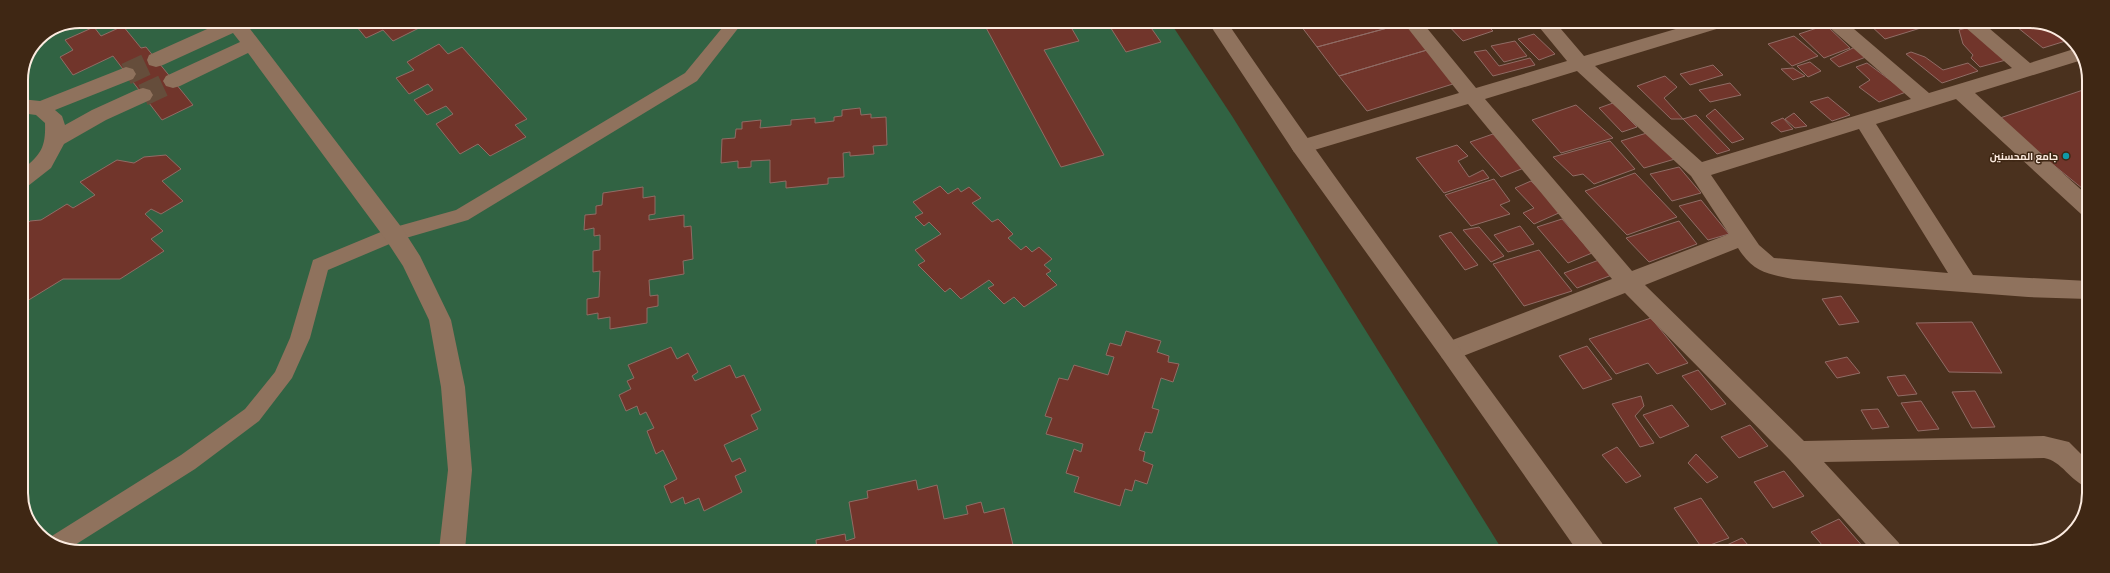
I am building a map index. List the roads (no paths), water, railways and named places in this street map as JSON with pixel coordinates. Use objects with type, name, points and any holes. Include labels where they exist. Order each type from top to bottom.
[{"type":"street","points":[[156,60],[224,28]]},
{"type":"street","points":[[239,28],[394,234],[412,262],[440,320],[452,387],[460,470],[452,545]]},
{"type":"street","points":[[1221,28],[1301,147],[1450,351],[1588,545]]},
{"type":"street","points":[[1417,28],[1627,281],[1799,452],[1884,545]]},
{"type":"street","points":[[1549,28],[1580,63],[1698,171],[1742,238],[1768,266],[1781,269],[1966,283],[2082,290]]},
{"type":"street","points":[[1301,147],[1699,28]]},
{"type":"street","points":[[1842,28],[1926,101]]},
{"type":"street","points":[[1978,28],[2026,70]]},
{"type":"street","points":[[173,81],[251,44]]},
{"type":"street","points":[[1698,171],[2075,55]]},
{"type":"street","points":[[28,107],[41,108],[126,74]]},
{"type":"street","points":[[1960,91],[2082,203]]},
{"type":"street","points":[[57,139],[142,95]]},
{"type":"street","points":[[28,176],[38,168],[52,151],[57,139],[55,121],[41,108]]},
{"type":"street","points":[[1863,120],[1966,283]]},
{"type":"street","points":[[1450,351],[1627,281],[1742,238]]},
{"type":"street","points":[[1799,452],[2044,447],[2060,450],[2082,471]]},
{"type":"lane","points":[[62,542],[188,462],[252,415],[282,378],[300,338],[320,265],[394,234],[462,215],[691,77],[730,28]]},
{"type":"tunnel","points":[[126,74],[156,60]]},
{"type":"tunnel","points":[[143,95],[173,81]]},
{"type":"place","name":"جامع المحسنين","points":[[2066,156]]}]
